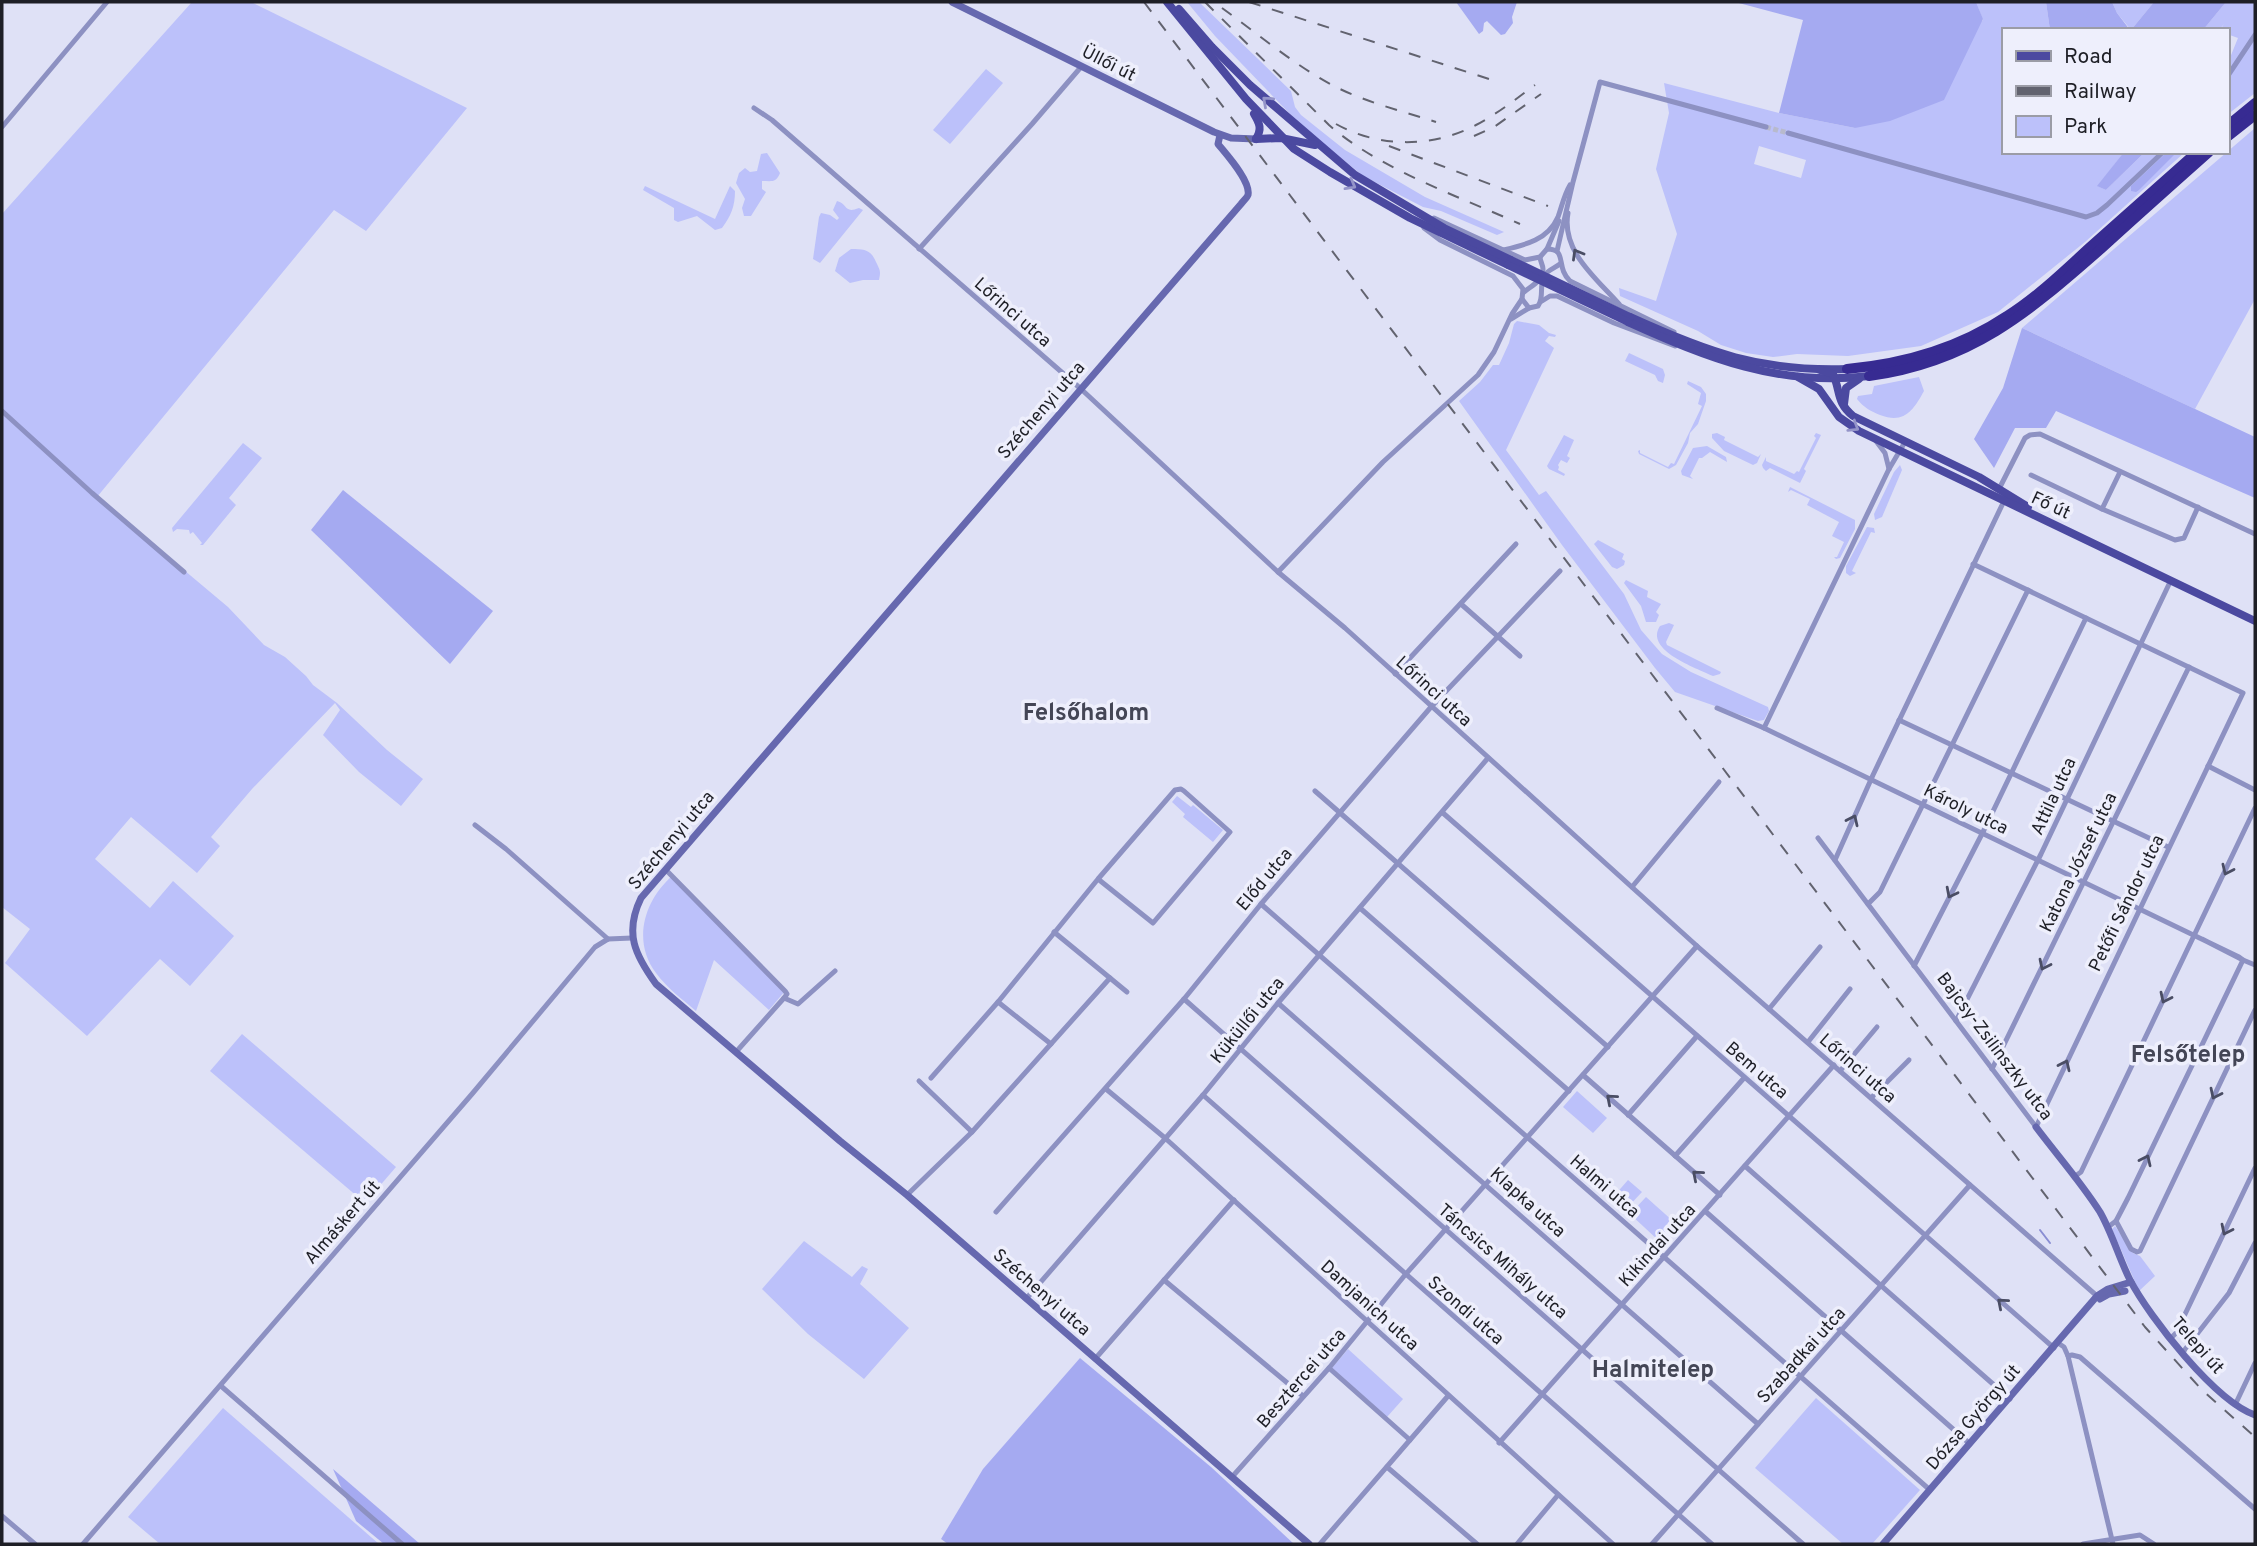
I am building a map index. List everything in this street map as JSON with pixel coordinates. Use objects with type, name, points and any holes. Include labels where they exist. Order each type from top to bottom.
[{"type":"highway","points":[[2229,124],[2255,103]]},
{"type":"highway","points":[[2229,135],[2255,114]]},
{"type":"highway","points":[[1847,369],[1901,362],[1928,354],[2007,316],[2062,272],[2195,154]]},
{"type":"highway","points":[[1869,376],[1917,366],[1954,354],[2011,323],[2051,293],[2207,154]]},
{"type":"main road","points":[[1167,2],[1281,138],[1330,172],[1443,231],[1690,350],[1751,370],[1798,377],[1869,376]]},
{"type":"main road","points":[[1173,2],[1250,85],[1355,175],[1412,214]]},
{"type":"main road","points":[[1246,99],[1260,125],[1256,139]]},
{"type":"main road","points":[[1256,139],[1281,138],[1319,146]]},
{"type":"main road","points":[[1256,139],[1294,149]]},
{"type":"main road","points":[[1629,319],[1701,347],[1750,362],[1820,370],[1847,369]]},
{"type":"main road","points":[[1836,414],[1828,392],[1833,377],[1847,369]]},
{"type":"main road","points":[[1820,370],[1833,377],[1838,398],[1844,407],[1860,420],[1999,489],[2058,526]]},
{"type":"main road","points":[[1844,407],[1846,388],[1852,382],[1869,376]]},
{"type":"main road","name":"Fő út","points":[[1798,377],[1819,389],[1836,414],[1847,424],[1873,438],[2255,621]]},
{"type":"main road","points":[[1980,489],[1999,489]]},
{"type":"street","points":[[94,2],[102,8]]},
{"type":"street","points":[[2,127],[107,2]]},
{"type":"street","name":"Üllői út","points":[[952,2],[1220,135],[1256,139]]},
{"type":"street","points":[[2229,74],[2255,35]]},
{"type":"street","points":[[919,249],[1082,67]]},
{"type":"street","points":[[1557,251],[1600,82],[1766,127]]},
{"type":"street","name":"Lőrinci utca","points":[[754,108],[772,120],[1081,388],[1278,572],[2096,1296]]},
{"type":"street","points":[[1788,134],[2086,217],[2107,205],[2161,154]]},
{"type":"street","name":"Széchenyi utca","points":[[1220,135],[1218,144],[1244,178],[1248,195],[666,870],[638,905],[632,938],[644,968],[656,984],[907,1195],[1309,1544]]},
{"type":"street","points":[[1412,214],[1446,223],[1525,260],[1540,257],[1547,249],[1573,182]]},
{"type":"street","points":[[1503,250],[1534,242],[1546,234],[1557,218],[1568,188],[1573,182]]},
{"type":"street","points":[[1573,182],[1567,222],[1569,239],[1578,259],[1621,306]]},
{"type":"street","points":[[1412,214],[1440,240],[1518,280],[1529,308]]},
{"type":"street","points":[[1547,249],[1557,251],[1561,257],[1563,274],[1570,281],[1701,347]]},
{"type":"street","points":[[1278,572],[1383,462],[1478,375],[1494,352],[1523,296],[1539,278],[1543,266],[1540,257]]},
{"type":"street","points":[[1542,301],[1546,272],[1560,264]]},
{"type":"street","points":[[1543,266],[1552,269]]},
{"type":"street","points":[[1532,288],[1541,293]]},
{"type":"street","points":[[1508,321],[1529,308],[1535,308],[1550,296],[1557,296],[1639,333],[1690,350]]},
{"type":"street","points":[[2,411],[184,572]]},
{"type":"street","points":[[1999,489],[2025,438],[2035,434],[2255,534]]},
{"type":"street","points":[[1873,438],[1885,453],[1889,470]]},
{"type":"street","points":[[1764,728],[1905,442]]},
{"type":"street","points":[[2102,509],[2120,472]]},
{"type":"street","points":[[2032,475],[2175,540],[2184,538],[2198,507]]},
{"type":"street","points":[[1835,860],[2004,500]]},
{"type":"street","points":[[1395,674],[1516,544]]},
{"type":"street","points":[[1973,564],[2189,667]]},
{"type":"street","name":"Előd utca","points":[[996,1212],[1184,999],[1340,811],[1431,708],[1560,571]]},
{"type":"street","name":"Attila utca","points":[[1956,1021],[2038,859],[2171,580]]},
{"type":"street","points":[[1868,904],[1880,892],[2028,590]]},
{"type":"street","points":[[1461,604],[1520,656]]},
{"type":"street","points":[[1914,966],[2086,618]]},
{"type":"street","name":"Petőfi Sándor utca","points":[[2036,1127],[2243,692],[2189,667]]},
{"type":"street","name":"Katona József utca","points":[[1992,1069],[2189,667]]},
{"type":"street","name":"Károly utca","points":[[1717,708],[1924,804],[2255,965]]},
{"type":"street","points":[[1899,720],[2168,847]]},
{"type":"street","name":"Küküllői utca","points":[[1026,1298],[1203,1095],[1278,1003],[1488,758]]},
{"type":"street","points":[[2208,766],[2255,790]]},
{"type":"street","points":[[1632,887],[1719,782]]},
{"type":"street","points":[[931,1078],[998,1002],[1098,879],[1177,789],[1184,791],[1230,832],[1153,922],[1098,879]]},
{"type":"street","points":[[1315,791],[1608,1047]]},
{"type":"street","points":[[2074,1177],[2081,1172],[2255,808]]},
{"type":"street","name":"Bem utca","points":[[1443,813],[1925,1236],[2056,1345],[2064,1348],[2068,1356]]},
{"type":"street","points":[[475,825],[608,939]]},
{"type":"street","name":"Bajcsy-Zsilinszky utca","points":[[1818,838],[2098,1210],[2131,1282]]},
{"type":"street","points":[[666,870],[787,994],[736,1052]]},
{"type":"street","name":"Halmi utca","points":[[1261,904],[1930,1490]]},
{"type":"street","points":[[1360,908],[1569,1091]]},
{"type":"street","points":[[593,928],[597,934],[595,947]]},
{"type":"street","points":[[1054,932],[1127,992]]},
{"type":"street","name":"Almáskert út","points":[[83,1544],[580,968],[595,947],[608,939],[632,938]]},
{"type":"street","points":[[1698,946],[1583,1075],[1720,1195]]},
{"type":"street","points":[[1769,1009],[1821,947]]},
{"type":"street","points":[[2108,1227],[2116,1221],[2242,960]]},
{"type":"street","points":[[784,998],[798,1003],[835,971]]},
{"type":"street","points":[[907,1195],[972,1132],[1110,978]]},
{"type":"street","points":[[1808,1042],[1850,989]]},
{"type":"street","name":"Táncsics Mihály utca","points":[[1184,999],[1803,1544]]},
{"type":"street","points":[[998,1002],[1051,1044]]},
{"type":"street","name":"Klapka utca","points":[[1278,1003],[1758,1424]]},
{"type":"street","points":[[2116,1221],[2131,1249],[2140,1251],[2255,1010]]},
{"type":"street","points":[[1840,1071],[1877,1027]]},
{"type":"street","points":[[1628,1115],[1697,1036]]},
{"type":"street","points":[[1871,1098],[1909,1060]]},
{"type":"street","name":"Kikindai utca","points":[[1499,1443],[1834,1065]]},
{"type":"street","name":"Besztercei utca","points":[[1232,1477],[1329,1367],[1405,1275],[1583,1075]]},
{"type":"street","points":[[1675,1156],[1744,1078]]},
{"type":"street","points":[[919,1081],[972,1132]]},
{"type":"street","name":"Damjanich utca","points":[[1106,1089],[1234,1200],[1612,1544]]},
{"type":"street","name":"Szondi utca","points":[[1203,1095],[1712,1544]]},
{"type":"street","points":[[1745,1166],[2010,1399]]},
{"type":"street","points":[[2170,1339],[2176,1333],[2255,1168]]},
{"type":"street","name":"Szabadkai utca","points":[[1652,1544],[1970,1185]]},
{"type":"street","points":[[1095,1359],[1234,1200]]},
{"type":"street","points":[[1705,1211],[1970,1444]]},
{"type":"street","points":[[2183,1352],[2229,1293],[2255,1242]]},
{"type":"street","points":[[1164,1280],[1303,1396]]},
{"type":"street","points":[[2096,1296],[2131,1282]]},
{"type":"street","points":[[2131,1282],[2125,1292],[2143,1301]]},
{"type":"street","name":"Telepi út","points":[[2131,1282],[2170,1339],[2210,1383],[2235,1405],[2255,1415]]},
{"type":"street","name":"Dózsa György út","points":[[2086,1310],[2104,1296],[2125,1292]]},
{"type":"street","name":"Dózsa György út","points":[[1883,1544],[2096,1296]]},
{"type":"street","points":[[2113,1542],[2068,1356],[2080,1357],[2255,1509]]},
{"type":"street","points":[[2235,1405],[2255,1363]]},
{"type":"street","points":[[1329,1367],[1409,1440]]},
{"type":"street","points":[[221,1386],[402,1544]]},
{"type":"street","points":[[1320,1544],[1448,1396]]},
{"type":"street","points":[[1387,1467],[1477,1544]]},
{"type":"street","points":[[1517,1544],[1558,1496]]},
{"type":"street","points":[[2,1516],[35,1544]]},
{"type":"street","points":[[2083,1544],[2113,1542],[2140,1535],[2154,1544]]},
{"type":"green space","points":[[192,2],[251,2],[467,108],[366,231],[334,210],[97,497],[228,607],[264,645],[285,657],[313,685],[337,703],[387,750],[423,779],[401,806],[359,772],[323,735],[340,710],[335,703],[252,789],[211,837],[220,846],[197,873],[131,817],[95,859],[150,908],[173,881],[234,936],[190,986],[160,959],[87,1036],[5,963],[30,929],[2,907],[2,214]]},
{"type":"green space","points":[[1187,2],[1199,2],[1291,91],[1295,107],[1301,115],[1345,150],[1425,197],[1504,232],[1497,235],[1441,211],[1423,207],[1363,176],[1289,113],[1215,36]]},
{"type":"green space","points":[[1976,2],[2046,2],[2050,28],[2002,28],[2002,154],[2122,154],[2098,186],[2106,190],[2143,154],[2183,154],[2085,242],[1998,312],[1921,346],[1848,356],[1797,354],[1773,357],[1746,353],[1721,345],[1698,331],[1620,296],[1619,288],[1656,301],[1677,234],[1656,169],[1669,113],[1664,83],[1779,113],[1855,128],[1983,20]],"holes":[[[1759,146],[1806,160],[1801,178],[1754,164]]]},
{"type":"green space","points":[[2112,2],[2154,2],[2133,28],[2129,28]]},
{"type":"green space","points":[[2226,2],[2255,2],[2255,93],[2229,113],[2229,60],[2238,38],[2229,35],[2229,28],[2221,28],[2224,24],[2221,28],[2205,28]]},
{"type":"green space","points":[[986,69],[1003,83],[950,144],[933,130]]},
{"type":"green space","points":[[2255,128],[2255,299],[2195,409],[2022,328],[2225,154],[2229,154],[2229,150]]},
{"type":"green space","points":[[767,153],[780,173],[775,180],[762,181],[762,189],[766,192],[751,216],[744,216],[742,208],[745,199],[736,183],[739,173],[745,168],[750,172],[757,171],[761,154]]},
{"type":"green space","points":[[645,186],[715,219],[730,186],[735,191],[732,211],[722,228],[715,230],[697,216],[678,222],[674,220],[674,208],[643,190]]},
{"type":"green space","points":[[837,201],[848,209],[863,210],[820,263],[813,259],[819,217],[821,213],[837,220],[839,218],[833,210]]},
{"type":"green space","points":[[851,249],[864,250],[872,255],[880,271],[879,280],[850,283],[835,271],[839,258]]},
{"type":"green space","points":[[1517,321],[1539,325],[1556,335],[1549,336],[1545,341],[1554,348],[1506,450],[1539,495],[1546,491],[1624,594],[1641,630],[1662,654],[1691,672],[1768,707],[1769,711],[1764,720],[1758,721],[1675,692],[1562,545],[1459,401],[1480,382],[1493,365],[1499,365]]},
{"type":"green space","points":[[1629,353],[1663,369],[1663,383],[1658,381],[1655,375],[1625,361]]},
{"type":"green space","points":[[1919,377],[1924,391],[1912,410],[1902,417],[1880,415],[1857,399],[1858,396],[1872,394],[1874,386]]},
{"type":"green space","points":[[1688,381],[1701,387],[1706,394],[1706,401],[1698,424],[1690,433],[1688,443],[1676,465],[1669,469],[1638,451],[1668,467],[1671,463],[1674,464],[1702,406],[1698,404],[1701,393],[1687,384]]},
{"type":"green space","points":[[1816,433],[1821,435],[1800,483],[1770,468],[1766,471],[1763,468],[1766,457],[1766,461],[1794,474],[1799,472]]},
{"type":"green space","points":[[1712,434],[1725,437],[1724,440],[1758,457],[1761,454],[1757,463],[1753,465],[1724,451],[1712,438]]},
{"type":"green space","points":[[1564,435],[1574,440],[1567,463],[1561,460],[1558,465],[1558,470],[1565,474],[1564,476],[1547,466]]},
{"type":"green space","points":[[243,443],[262,458],[229,498],[236,505],[203,545],[200,545],[202,543],[193,532],[190,534],[189,530],[177,529],[173,532],[172,528]]},
{"type":"green space","points":[[1707,446],[1726,457],[1727,462],[1710,452],[1699,458],[1690,476],[1693,479],[1682,475],[1681,471],[1693,448]]},
{"type":"green space","points":[[1900,465],[1902,470],[1882,517],[1875,520],[1874,514]]},
{"type":"green space","points":[[1790,487],[1855,520],[1855,529],[1840,558],[1834,557],[1837,557],[1844,542],[1832,536],[1839,522],[1807,505],[1810,499],[1791,490],[1788,492]]},
{"type":"green space","points":[[1867,527],[1874,528],[1875,533],[1871,532],[1852,571],[1856,573],[1850,576],[1846,573],[1846,566]]},
{"type":"green space","points":[[1598,540],[1624,554],[1624,565],[1617,569],[1612,567],[1594,544]]},
{"type":"green space","points":[[1626,580],[1648,591],[1647,597],[1661,604],[1656,612],[1659,615],[1656,622],[1646,622],[1641,606],[1624,583]]},
{"type":"green space","points":[[1669,623],[1674,625],[1667,645],[1721,672],[1720,674],[1713,676],[1665,650],[1657,635],[1660,626]]},
{"type":"green space","points":[[1177,796],[1191,807],[1193,805],[1223,830],[1213,842],[1183,817],[1185,814],[1172,802]]},
{"type":"green space","points":[[672,876],[785,991],[769,1010],[714,960],[696,1011],[656,973],[644,948],[645,922],[654,897]]},
{"type":"green space","points":[[242,1034],[396,1167],[365,1203],[210,1071]]},
{"type":"green space","points":[[1577,1091],[1607,1118],[1593,1133],[1563,1107]]},
{"type":"green space","points":[[1628,1180],[1642,1192],[1627,1208],[1614,1196]]},
{"type":"green space","points":[[1646,1197],[1674,1222],[1658,1240],[1630,1214]]},
{"type":"green space","points":[[2115,1226],[2133,1253],[2140,1256],[2155,1276],[2139,1291],[2112,1229]]},
{"type":"green space","points":[[804,1241],[852,1277],[862,1266],[868,1269],[860,1284],[909,1328],[864,1379],[808,1334],[762,1289]]},
{"type":"green space","points":[[1348,1349],[1403,1399],[1387,1417],[1332,1368]]},
{"type":"green space","points":[[1816,1398],[1920,1490],[1872,1544],[1843,1544],[1755,1468]]},
{"type":"green space","points":[[223,1408],[379,1544],[160,1544],[128,1517]]},
{"type":"shaded area","points":[[1456,2],[1517,2],[1512,17],[1513,23],[1505,34],[1501,35],[1487,21],[1479,34]]},
{"type":"shaded area","points":[[1735,2],[1976,2],[1983,19],[1944,100],[1890,121],[1855,128],[1779,113],[1803,20]]},
{"type":"shaded area","points":[[2046,2],[2112,2],[2128,28],[2050,28]]},
{"type":"shaded area","points":[[2154,2],[2226,2],[2205,28],[2133,28]]},
{"type":"shaded area","points":[[2122,154],[2143,154],[2106,190],[2097,186]]},
{"type":"shaded area","points":[[2165,154],[2175,154],[2139,190],[2131,191],[2131,186]]},
{"type":"shaded area","points":[[2022,328],[2255,437],[2255,498],[2056,411],[2046,428],[2015,428],[1994,468],[1974,439],[2003,388]]},
{"type":"shaded area","points":[[343,490],[493,611],[450,664],[311,530]]},
{"type":"shaded area","points":[[1080,1358],[1211,1467],[1294,1544],[948,1544],[941,1539],[983,1469]]},
{"type":"shaded area","points":[[333,1469],[420,1544],[384,1544],[356,1521]]},
{"type":"waterway","points":[[2040,1230],[2050,1243]]},
{"type":"tunnel","points":[[1766,127],[1788,133]]},
{"type":"railway","points":[[1144,2],[2145,1327],[2202,1390],[2255,1437]]},
{"type":"railway","points":[[1205,2],[1329,125],[1349,141],[1395,168],[1520,224]]},
{"type":"railway","points":[[1249,2],[1489,79]]},
{"type":"railway","points":[[1222,8],[1290,59],[1334,86],[1371,102],[1436,122]]},
{"type":"railway","points":[[1336,124],[1370,138],[1388,141],[1442,138],[1484,121],[1535,85]]},
{"type":"railway","points":[[1474,136],[1494,127],[1541,94]]},
{"type":"railway","points":[[1389,146],[1548,206]]},
{"type":"district","name":"Felsőhalom","points":[[1086,712]]},
{"type":"district","name":"Felsőtelep","points":[[2188,1054]]},
{"type":"district","name":"Halmitelep","points":[[1653,1369]]}]
